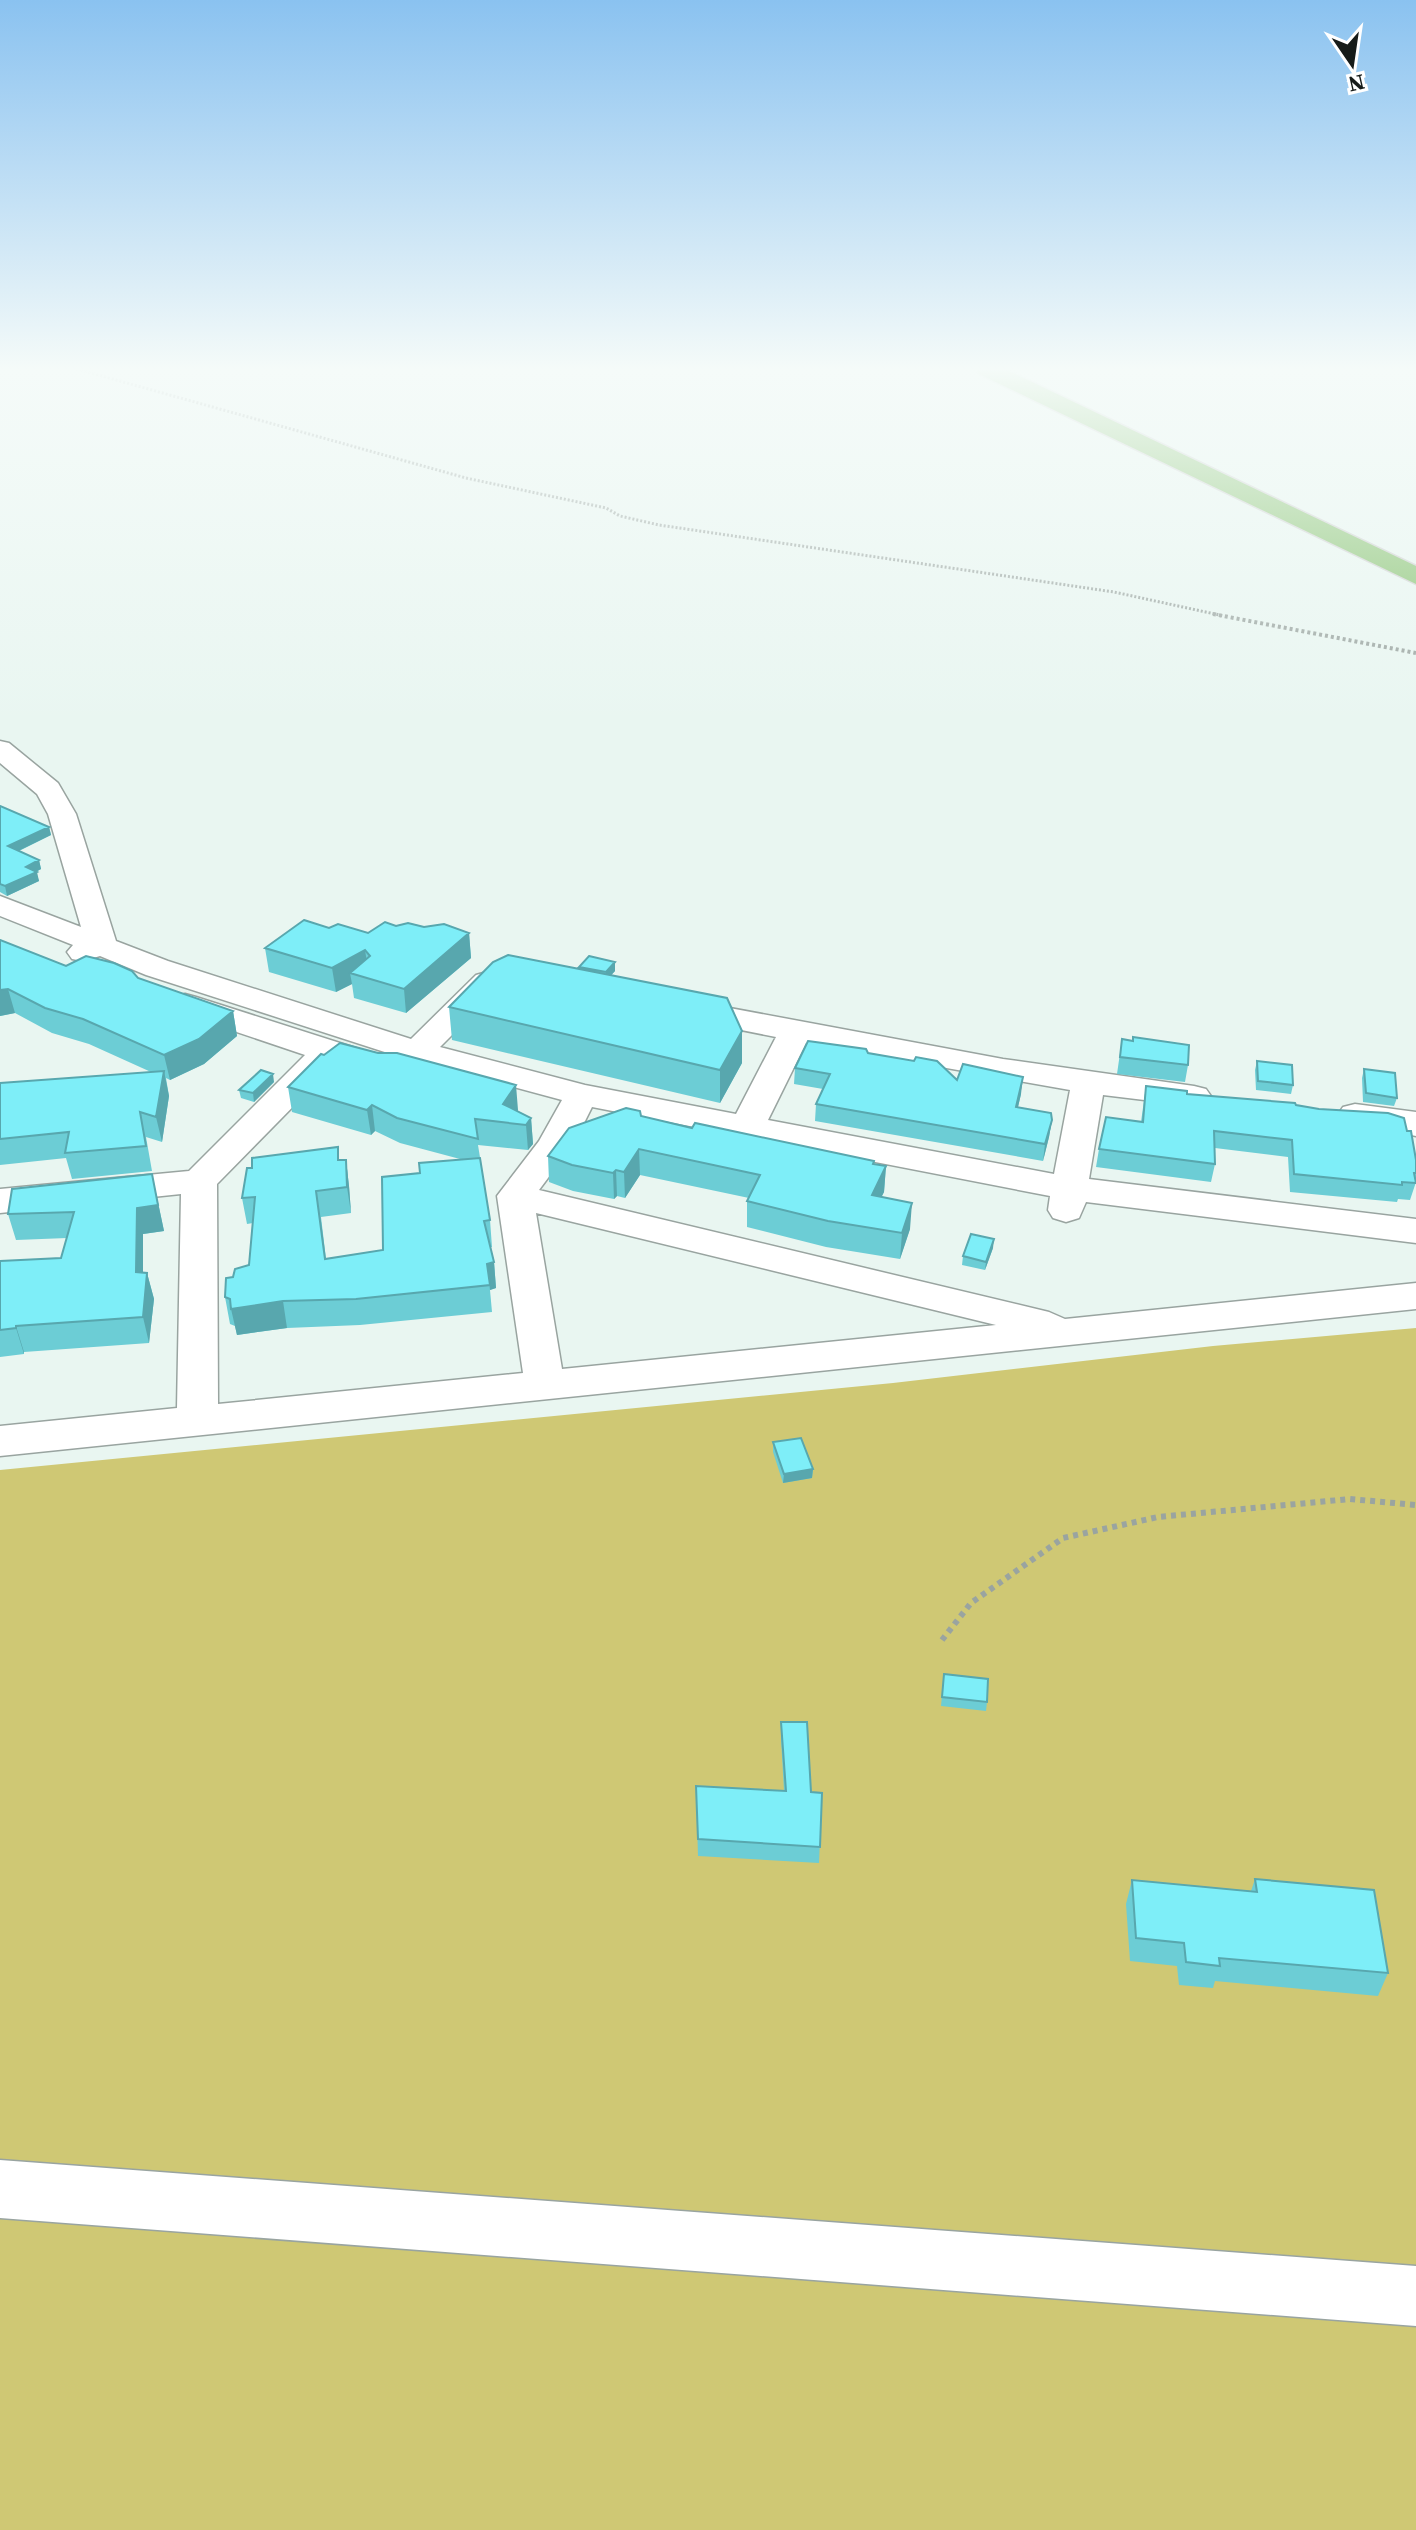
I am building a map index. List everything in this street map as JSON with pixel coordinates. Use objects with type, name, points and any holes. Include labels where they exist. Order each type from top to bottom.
[{"type":"highway","points":[[1232,487],[1416,576]]},
{"type":"street","points":[[7,761],[48,789],[62,814],[99,934]]},
{"type":"street","points":[[0,905],[22,933],[66,959],[223,1018],[328,1052],[408,1061]]},
{"type":"street","points":[[22,933],[99,934],[157,968],[569,1118],[620,1115],[747,1127],[811,1153]]},
{"type":"street","points":[[66,959],[99,934]]},
{"type":"street","points":[[408,1061],[489,980],[506,974],[518,977]]},
{"type":"street","points":[[655,1003],[1088,1084],[1228,1100]]},
{"type":"street","points":[[747,1127],[796,1031]]},
{"type":"street","points":[[0,1201],[199,1181],[328,1052]]},
{"type":"street","points":[[1067,1199],[1088,1084]]},
{"type":"street","points":[[1322,1110],[1405,1120],[1416,1125]]},
{"type":"street","points":[[569,1118],[620,1115],[1067,1199],[1416,1254]]},
{"type":"street","points":[[545,1386],[515,1196],[569,1118]]},
{"type":"street","points":[[197,1419],[199,1181]]},
{"type":"street","points":[[515,1196],[1076,1332]]},
{"type":"street","points":[[1067,1199],[1416,1231]]},
{"type":"street","points":[[0,1441],[1416,1296]]},
{"type":"street","points":[[0,2189],[1416,2296]]},
{"type":"path","points":[[508,487],[606,508],[620,516],[659,525],[1114,592],[1168,606],[1416,653]]},
{"type":"path","points":[[942,1640],[971,1603],[1063,1538],[1158,1517],[1350,1499],[1416,1505]]},
{"type":"shaded area","points":[[1416,1328],[1416,2530],[0,2530],[0,1470],[893,1383],[1213,1346]]},
{"type":"building","points":[[0,806],[49,827],[8,846],[39,860],[26,867],[37,872],[5,886],[0,884]]},
{"type":"building","points":[[304,920],[329,928],[338,924],[368,933],[385,922],[396,926],[408,923],[424,927],[444,924],[469,933],[404,989],[350,973],[370,956],[365,950],[332,968],[265,948]]},
{"type":"building","points":[[0,940],[66,966],[86,956],[114,963],[132,971],[138,978],[233,1011],[199,1039],[164,1055],[83,1019],[45,1008],[8,989],[0,990]]},
{"type":"building","points":[[508,955],[727,998],[742,1031],[720,1070],[449,1007],[493,962]]},
{"type":"building","points":[[589,956],[615,962],[606,972],[579,967]]},
{"type":"building","points":[[1133,1037],[1189,1045],[1188,1065],[1120,1057],[1122,1039],[1133,1041]]},
{"type":"building","points":[[808,1041],[866,1049],[868,1053],[914,1061],[916,1057],[937,1061],[957,1080],[963,1064],[1023,1077],[1016,1107],[1051,1113],[1045,1144],[816,1104],[830,1074],[795,1068]]},
{"type":"building","points":[[340,1043],[378,1053],[397,1053],[516,1085],[503,1104],[531,1118],[526,1125],[475,1119],[478,1139],[397,1118],[372,1105],[367,1110],[288,1087],[321,1054]]},
{"type":"building","points":[[1257,1061],[1292,1065],[1293,1085],[1258,1081]]},
{"type":"building","points":[[1364,1069],[1395,1073],[1397,1098],[1366,1093]]},
{"type":"building","points":[[261,1070],[273,1074],[253,1093],[239,1090]]},
{"type":"building","points":[[164,1071],[156,1117],[140,1112],[146,1146],[65,1153],[69,1132],[0,1139],[0,1083]]},
{"type":"building","points":[[1146,1086],[1187,1091],[1187,1094],[1295,1103],[1319,1109],[1388,1113],[1404,1118],[1407,1131],[1411,1131],[1416,1183],[1402,1182],[1402,1185],[1294,1174],[1292,1140],[1214,1131],[1215,1164],[1099,1149],[1106,1117],[1143,1122]]},
{"type":"building","points":[[626,1108],[640,1111],[641,1116],[692,1128],[695,1123],[886,1166],[872,1195],[912,1203],[902,1233],[828,1221],[747,1201],[760,1175],[639,1149],[624,1172],[616,1170],[613,1173],[572,1165],[548,1156],[569,1128]]},
{"type":"building","points":[[338,1147],[338,1160],[346,1160],[347,1187],[316,1191],[325,1259],[383,1250],[382,1177],[420,1173],[419,1163],[480,1158],[490,1220],[484,1221],[494,1262],[487,1264],[490,1285],[356,1299],[283,1301],[231,1309],[230,1299],[225,1297],[226,1278],[233,1277],[235,1269],[249,1265],[255,1197],[242,1198],[247,1168],[252,1168],[252,1158]]},
{"type":"building","points":[[152,1174],[158,1205],[137,1208],[136,1272],[147,1273],[143,1317],[16,1326],[0,1330],[0,1261],[61,1258],[74,1212],[8,1214],[12,1189]]},
{"type":"building","points":[[971,1234],[994,1239],[986,1262],[963,1256]]},
{"type":"building","points":[[801,1438],[813,1469],[784,1474],[773,1442]]},
{"type":"building","points":[[944,1674],[988,1679],[987,1702],[942,1697]]},
{"type":"building","points":[[781,1722],[807,1722],[811,1792],[822,1793],[820,1847],[698,1839],[696,1786],[786,1791]]},
{"type":"building","points":[[1255,1879],[1374,1890],[1388,1973],[1219,1958],[1220,1966],[1186,1962],[1184,1943],[1136,1938],[1132,1880],[1257,1892]]}]
